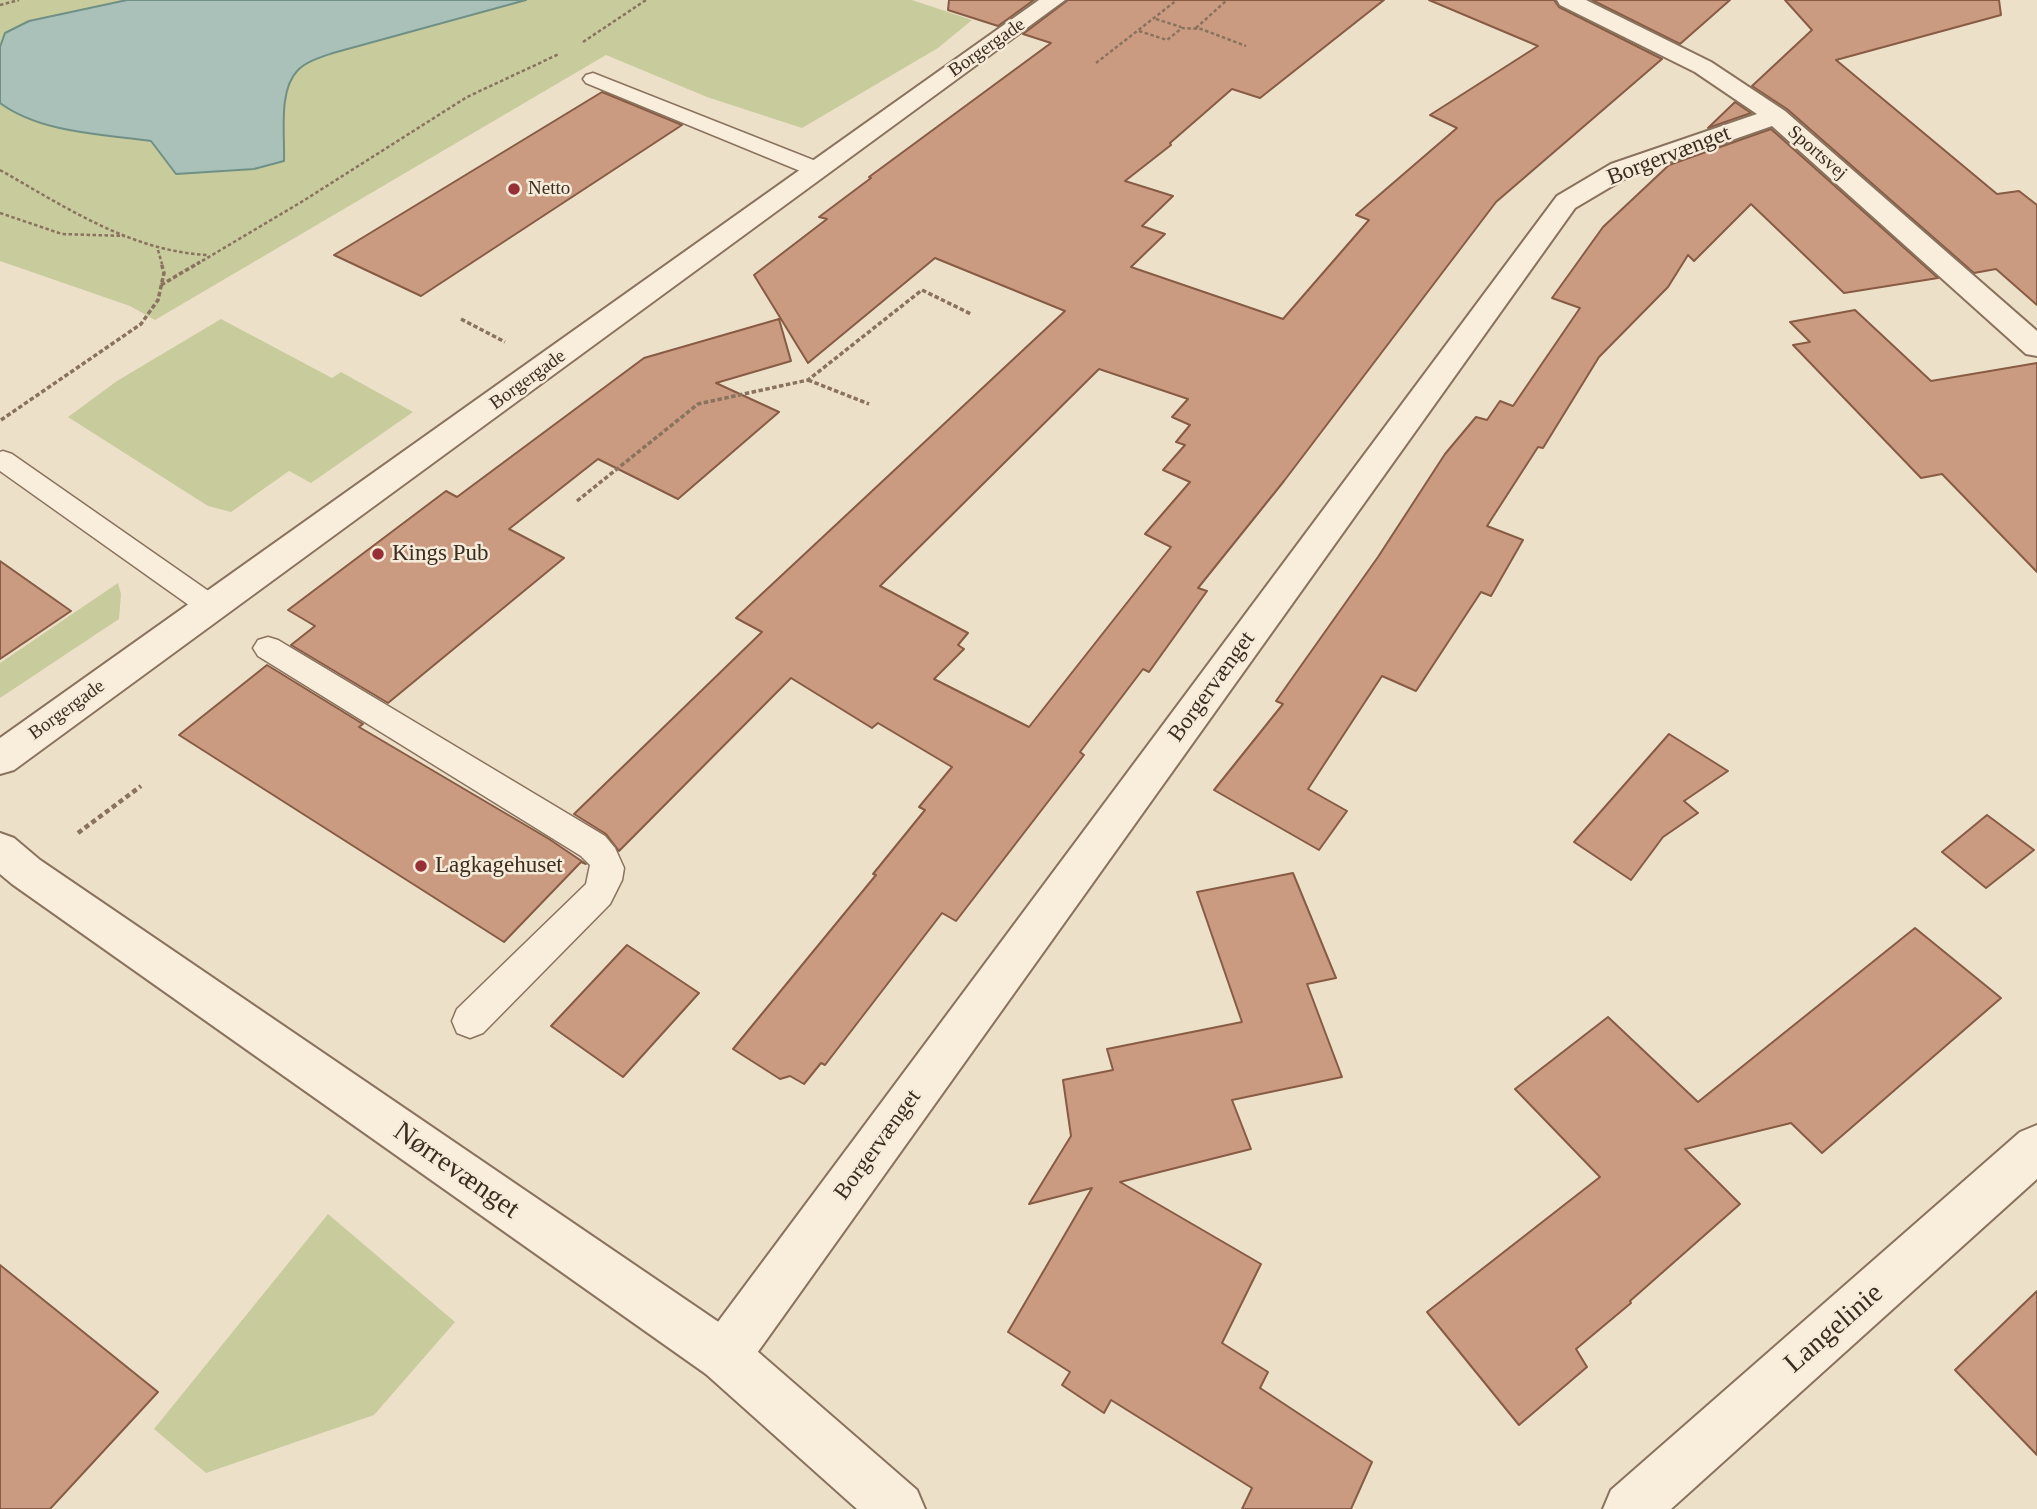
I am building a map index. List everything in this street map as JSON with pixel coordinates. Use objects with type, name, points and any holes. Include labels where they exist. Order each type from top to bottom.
[{"type":"street","name":"Borgergade","points":[[0,759],[1054,0]]},
{"type":"street","name":"Sportsvej","points":[[1568,0],[1703,67],[1776,116],[2037,347]]},
{"type":"street","name":"Borgervænget","points":[[724,1356],[1566,202],[1620,170],[1776,116]]},
{"type":"street","name":"Nørrevænget","points":[[0,850],[26,872],[724,1356],[898,1509]]},
{"type":"street","name":"Langelinie","points":[[1630,1509],[2029,1170]]},
{"type":"lane","points":[[593,79],[733,138],[818,170]]},
{"type":"lane","points":[[0,462],[3,460],[209,606]]},
{"type":"lane","points":[[268,648],[593,846],[603,856],[607,866],[607,878],[598,894],[470,1021]]},
{"type":"path","points":[[1,4],[7,0]]},
{"type":"path","points":[[1,4],[19,0]]},
{"type":"path","points":[[579,45],[646,0]]},
{"type":"path","points":[[1096,63],[1156,19],[1177,0]]},
{"type":"path","points":[[1195,29],[1227,0]]},
{"type":"path","points":[[1156,19],[1246,47]]},
{"type":"path","points":[[1139,31],[1167,40],[1182,28]]},
{"type":"path","points":[[161,285],[209,254],[303,201],[467,97],[566,51]]},
{"type":"path","points":[[0,170],[125,236],[158,250],[188,256],[209,254]]},
{"type":"path","points":[[0,214],[62,234],[125,236]]},
{"type":"path","points":[[0,420],[141,324],[158,300],[164,273],[158,250]]},
{"type":"path","points":[[577,501],[698,404],[807,380],[922,290],[971,314]]},
{"type":"path","points":[[807,380],[869,404]]},
{"type":"path","points":[[78,833],[141,786]]},
{"type":"green space","points":[[0,0],[912,0],[972,20],[938,48],[802,128],[707,97],[606,55],[155,320],[130,306],[0,261]]},
{"type":"green space","points":[[221,319],[332,378],[341,372],[413,412],[311,483],[289,471],[231,512],[208,506],[68,417],[117,381]]},
{"type":"green space","points":[[118,583],[121,594],[119,619],[0,698],[0,663]]},
{"type":"green space","points":[[328,1214],[455,1322],[374,1415],[206,1473],[154,1429]]},
{"type":"water","points":[[127,0],[526,0],[333,53],[310,62],[298,70],[292,79],[285,100],[284,161],[254,169],[176,174],[151,141],[72,131],[34,121],[0,103],[0,47],[5,33],[29,21]]},
{"type":"building","points":[[949,0],[1034,0],[998,26],[948,10]]},
{"type":"building","points":[[1068,0],[1384,0],[1260,98],[1232,89],[1170,143],[1171,145],[1125,181],[1173,196],[1142,226],[1165,234],[1131,267],[1283,319],[1369,220],[1356,215],[1457,128],[1430,115],[1538,46],[1429,0],[1554,0],[1559,7],[1662,59],[1496,202],[1284,481],[1198,588],[1207,591],[1149,672],[1143,669],[1080,752],[1084,755],[956,921],[942,913],[825,1065],[821,1063],[804,1084],[790,1076],[780,1079],[733,1049],[876,875],[873,874],[925,810],[919,807],[952,767],[878,723],[872,728],[791,678],[619,851],[606,834],[574,814],[762,632],[736,618],[1065,311],[935,258],[808,363],[754,275],[827,219],[819,217],[871,178],[869,177],[1051,43],[1023,34]],"holes":[[[1099,369],[1188,399],[1172,417],[1190,425],[1176,442],[1185,445],[1163,470],[1190,482],[1145,534],[1171,547],[1029,727],[934,679],[964,649],[958,645],[968,633],[880,586]]]},
{"type":"building","points":[[1592,0],[1730,0],[1680,44]]},
{"type":"building","points":[[1785,0],[1999,0],[2001,15],[1836,60],[1997,194],[2019,191],[2037,205],[2037,305],[1996,269],[1974,273],[1787,109],[1752,86],[1812,30]]},
{"type":"building","name":"Netto","points":[[602,92],[682,125],[421,296],[334,255]]},
{"type":"building","points":[[1735,102],[1751,113],[1708,128]]},
{"type":"building","points":[[1771,129],[1938,278],[1844,293],[1751,204],[1694,261],[1688,255],[1668,287],[1599,357],[1543,448],[1538,447],[1487,526],[1523,540],[1491,596],[1481,592],[1416,691],[1382,676],[1308,789],[1347,811],[1319,850],[1214,790],[1283,704],[1276,701],[1378,557],[1445,454],[1476,417],[1487,420],[1500,401],[1513,406],[1580,308],[1552,298],[1603,227],[1669,165]]},
{"type":"building","points":[[1855,310],[1931,381],[2037,363],[2037,572],[1942,474],[1921,478],[1793,345],[1810,342],[1790,322]]},
{"type":"building","points":[[779,319],[791,361],[716,383],[779,412],[678,499],[598,459],[509,529],[564,558],[388,703],[291,645],[315,626],[288,610],[446,491],[457,497],[644,358]]},
{"type":"building","points":[[0,561],[71,611],[0,659]]},
{"type":"building","points":[[267,665],[363,724],[359,727],[549,839],[586,864],[581,862],[504,942],[179,735]]},
{"type":"building","points":[[1669,734],[1728,771],[1684,801],[1698,813],[1663,837],[1631,880],[1574,842]]},
{"type":"building","points":[[1987,815],[2034,850],[1986,888],[1942,852]]},
{"type":"building","points":[[1293,873],[1336,978],[1307,984],[1342,1077],[1232,1100],[1251,1149],[1120,1182],[1261,1264],[1222,1343],[1268,1372],[1260,1388],[1372,1462],[1351,1509],[1242,1509],[1252,1488],[1111,1400],[1104,1413],[1062,1385],[1070,1372],[1008,1332],[1092,1188],[1029,1204],[1071,1136],[1063,1080],[1113,1070],[1107,1049],[1242,1022],[1197,892]]},
{"type":"building","points":[[1915,928],[2001,998],[1822,1153],[1791,1123],[1685,1149],[1740,1204],[1576,1349],[1587,1367],[1519,1425],[1427,1312],[1600,1177],[1515,1089],[1608,1017],[1698,1102]]},
{"type":"building","points":[[627,945],[699,993],[623,1077],[551,1026]]},
{"type":"building","points":[[0,1265],[158,1392],[50,1509],[0,1509]]},
{"type":"building","points":[[2037,1291],[2037,1455],[1955,1370]]},
{"type":"place","name":"Netto","points":[[514,189]]},
{"type":"place","name":"Kings Pub","points":[[378,554]]},
{"type":"place","name":"Lagkagehuset","points":[[421,866]]}]
